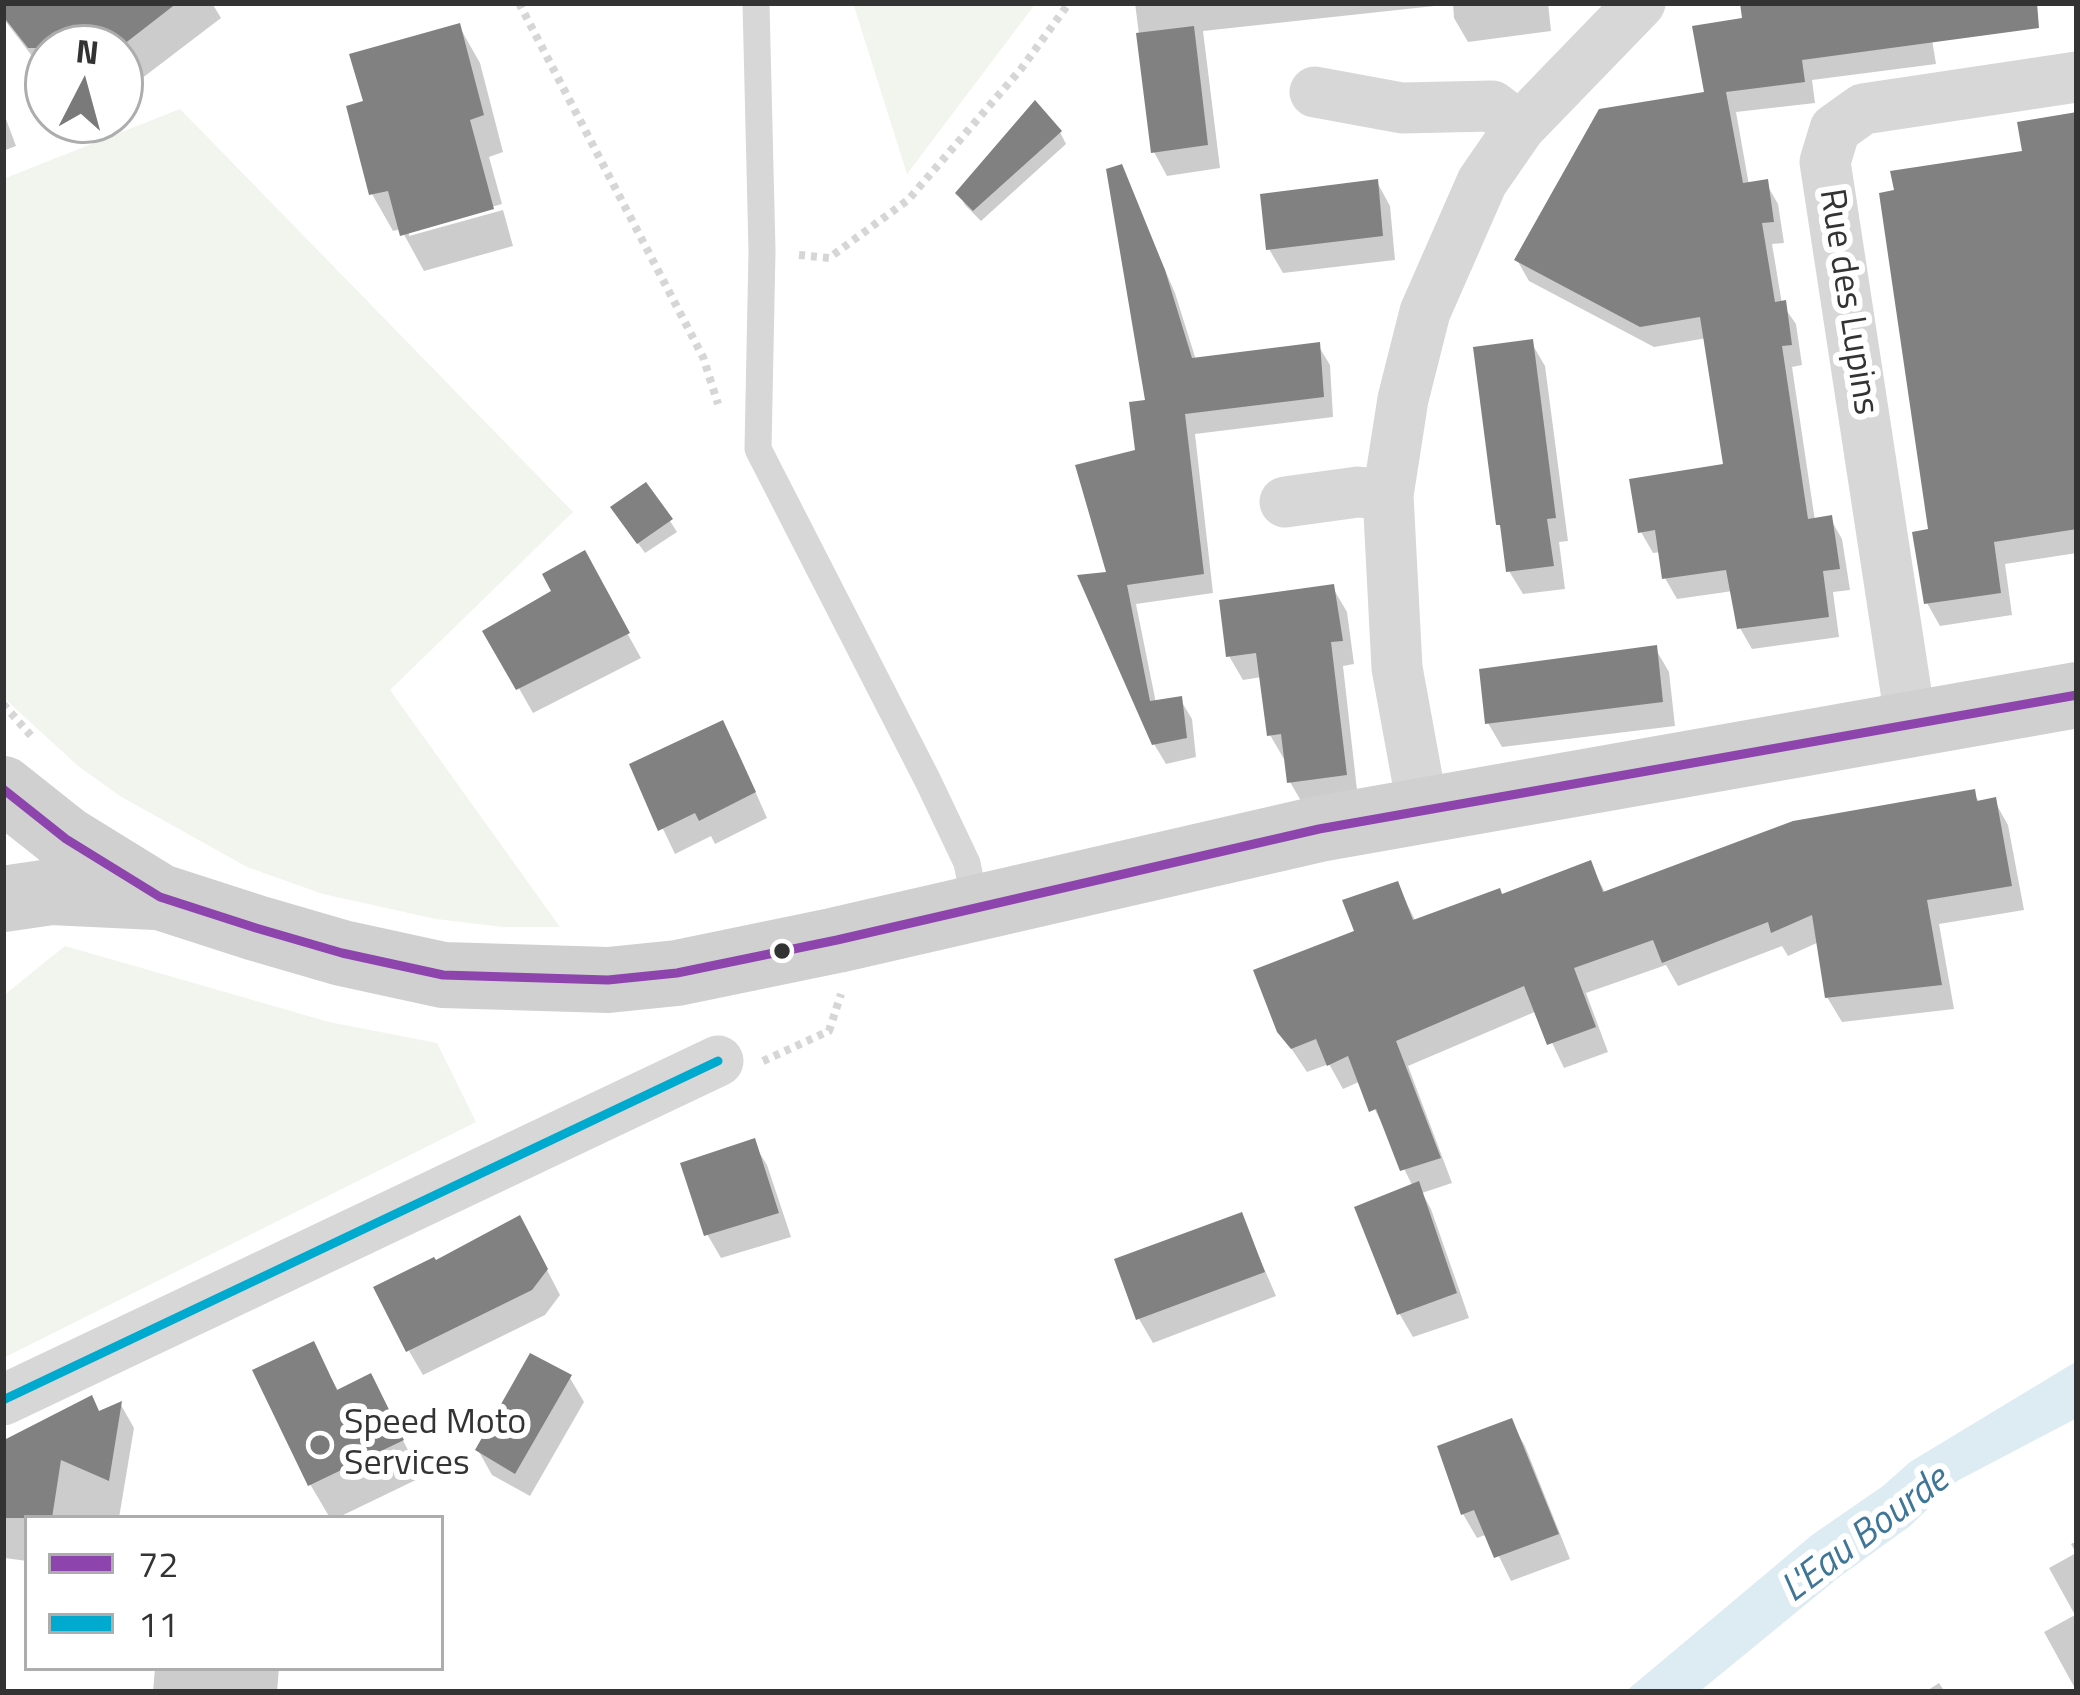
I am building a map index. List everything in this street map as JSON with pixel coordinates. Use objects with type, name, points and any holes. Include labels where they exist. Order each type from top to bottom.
[{"type":"street","points":[[1423,810],[1397,668],[1388,495],[1403,399],[1425,312],[1482,182],[1520,128],[1640,3]]},
{"type":"street","name":"Rue des Lupins","points":[[1911,724],[1825,162],[1835,129],[1863,109],[2077,77]]},
{"type":"street","points":[[1315,92],[1402,108],[1492,106],[1520,128]]},
{"type":"street","points":[[1285,502],[1358,492],[1388,495]]},
{"type":"street","points":[[3,898],[51,892],[160,897],[343,953],[443,975],[608,980],[677,973],[837,940],[1319,829],[2077,695]]},
{"type":"street","points":[[3,789],[66,839],[160,897]]},
{"type":"street","points":[[3,1400],[718,1061]]},
{"type":"lane","points":[[756,3],[762,250],[758,449],[967,863],[976,909]]},
{"type":"path","points":[[519,3],[703,357],[722,418]]},
{"type":"path","points":[[762,250],[829,258],[908,200],[1021,69],[1069,3]]},
{"type":"path","points":[[718,1061],[751,1066],[829,1031],[844,975],[837,940]]},
{"type":"shaded area","points":[[853,3],[1036,3],[907,174]]},
{"type":"shaded area","points":[[180,109],[573,512],[390,690],[560,927],[503,927],[436,919],[323,894],[247,867],[120,796],[78,766],[3,697],[3,179],[92,144],[144,144],[144,123]]},
{"type":"shaded area","points":[[65,946],[329,1022],[437,1043],[476,1122],[3,1358],[3,996]]},
{"type":"water","name":"L'Eau Bourde","points":[[2077,1361],[2077,1418],[1957,1481],[1910,1526],[1838,1578],[1699,1692],[1625,1692],[1812,1535],[1910,1462]]},
{"type":"building","points":[[3,3],[177,3],[144,29],[144,24],[24,24],[24,43],[3,16]]},
{"type":"building","points":[[1740,3],[2037,3],[2039,28],[1802,60],[1805,82],[1726,92],[1743,183],[1768,179],[1774,222],[1762,223],[1775,302],[1786,300],[1792,345],[1782,346],[1808,519],[1832,515],[1840,569],[1823,571],[1829,617],[1737,629],[1726,570],[1662,579],[1655,530],[1638,533],[1629,479],[1723,464],[1700,317],[1640,327],[1514,260],[1599,109],[1704,92],[1692,26],[1742,18]]},
{"type":"building","points":[[460,23],[484,115],[470,120],[494,209],[400,236],[388,191],[369,195],[346,106],[363,101],[349,54]]},
{"type":"building","points":[[1194,26],[1208,145],[1151,153],[1136,33]]},
{"type":"building","points":[[1035,100],[1062,131],[973,211],[955,193]]},
{"type":"building","points":[[2077,112],[2077,529],[1994,542],[2001,593],[1924,604],[1912,532],[1928,529],[1879,193],[1894,190],[1890,171],[2022,151],[2017,122]]},
{"type":"building","points":[[1122,164],[1165,270],[1192,358],[1320,342],[1324,397],[1185,414],[1204,574],[1127,585],[1150,701],[1182,696],[1187,738],[1152,745],[1077,575],[1106,572],[1075,465],[1135,450],[1129,402],[1145,400],[1106,169]]},
{"type":"building","points":[[1378,179],[1383,236],[1266,250],[1260,194]]},
{"type":"building","points":[[1533,339],[1556,518],[1547,519],[1554,566],[1506,572],[1473,347]]},
{"type":"building","points":[[646,482],[673,519],[637,544],[610,507]]},
{"type":"building","points":[[585,550],[630,633],[516,690],[482,631],[551,591],[542,574]]},
{"type":"building","points":[[1334,584],[1343,641],[1331,642],[1347,775],[1287,783],[1281,734],[1267,736],[1256,653],[1226,657],[1219,600]]},
{"type":"building","points":[[1657,645],[1663,702],[1485,724],[1479,669]]},
{"type":"building","points":[[723,720],[756,792],[699,821],[695,813],[658,831],[629,764]]},
{"type":"building","points":[[1975,789],[1977,801],[1996,797],[2012,886],[1927,900],[1942,985],[1825,998],[1812,915],[1771,933],[1768,922],[1662,963],[1653,940],[1574,968],[1596,1027],[1547,1045],[1524,986],[1396,1041],[1441,1158],[1400,1171],[1376,1109],[1369,1112],[1348,1056],[1327,1066],[1316,1039],[1291,1049],[1277,1032],[1253,970],[1354,931],[1342,900],[1398,881],[1413,920],[1500,888],[1502,894],[1591,860],[1603,892],[1793,821]]},
{"type":"building","points":[[755,1138],[779,1213],[704,1236],[680,1163]]},
{"type":"building","points":[[1419,1181],[1457,1293],[1397,1315],[1354,1207]]},
{"type":"building","points":[[1242,1212],[1265,1272],[1136,1320],[1114,1259]]},
{"type":"building","points":[[520,1215],[548,1269],[532,1290],[406,1352],[373,1287]]},
{"type":"building","points":[[314,1341],[337,1390],[371,1373],[404,1440],[308,1486],[252,1370]]},
{"type":"building","points":[[530,1353],[572,1375],[515,1474],[475,1450]]},
{"type":"building","points":[[92,1395],[99,1411],[122,1401],[109,1481],[61,1460],[52,1515],[3,1518],[6,1439]]},
{"type":"building","points":[[1512,1418],[1559,1534],[1494,1558],[1474,1510],[1461,1515],[1437,1446]]},
{"type":"transit line","name":"72","points":[[3,789],[66,839],[160,897],[256,928],[443,975],[608,980],[677,973],[837,940],[1319,829],[2077,695]]},
{"type":"transit line","name":"11","points":[[3,1400],[718,1061]]},
{"type":"place","name":"Speed Moto Services","points":[[320,1445]]}]
